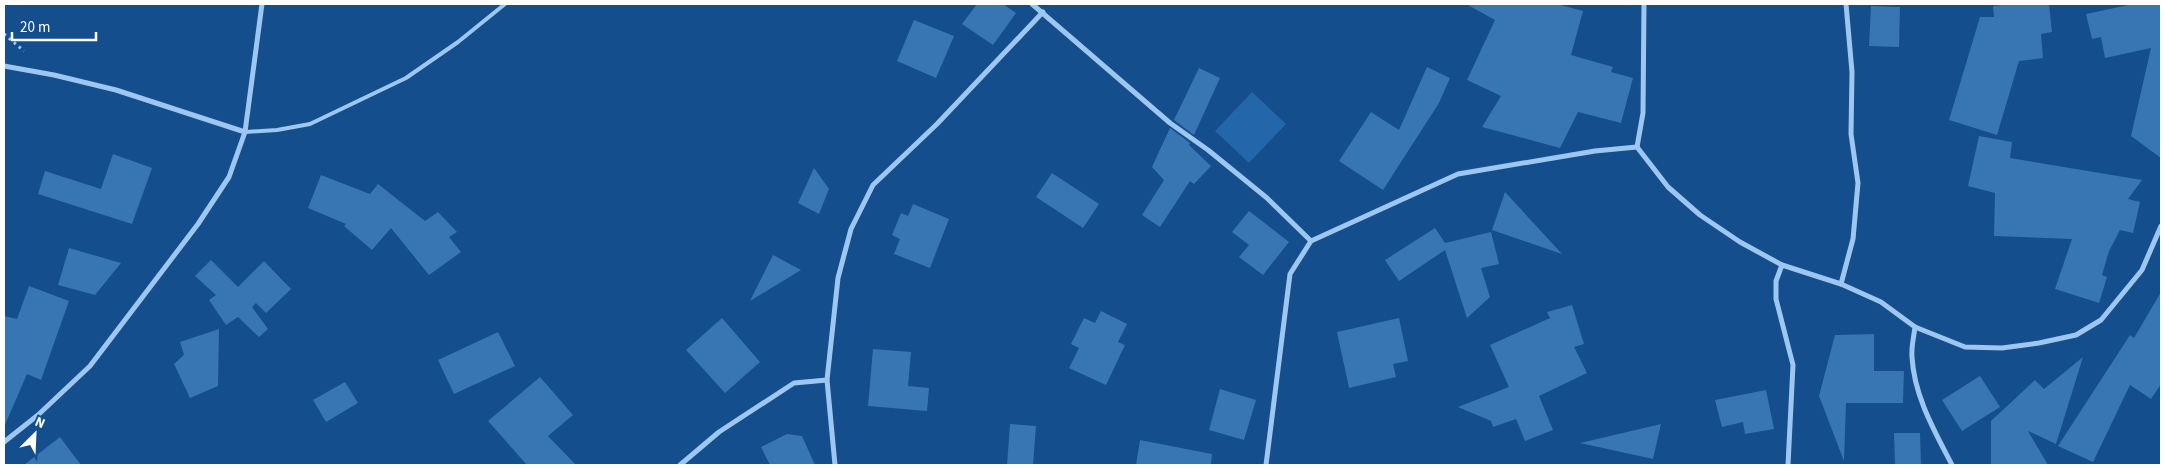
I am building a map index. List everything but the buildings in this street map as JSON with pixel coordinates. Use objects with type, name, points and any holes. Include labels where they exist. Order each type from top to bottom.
[{"type":"street","points":[[4,442],[38,415],[96,358],[198,224],[229,177],[245,132],[262,4]]},
{"type":"street","points":[[1032,4],[1170,123],[1208,150],[1267,198],[1312,241]]},
{"type":"street","points":[[1644,4],[1644,113],[1637,147],[1668,187],[1700,215],[1740,242],[1782,265],[1842,284],[1881,302],[1915,326],[1965,347],[2002,348],[2076,335],[2101,320],[2142,270],[2161,226]]},
{"type":"street","points":[[1842,284],[1853,239],[1858,184],[1851,134],[1852,72],[1846,4]]},
{"type":"street","points":[[835,465],[827,380],[838,278],[851,228],[873,185],[937,124],[1043,12]]},
{"type":"street","points":[[4,66],[54,75],[116,90],[245,132]]},
{"type":"street","points":[[1266,465],[1290,274],[1312,241],[1458,174],[1595,151],[1637,147]]},
{"type":"street","points":[[1782,265],[1776,281],[1776,299],[1793,365],[1788,465]]},
{"type":"street","points":[[1915,326],[1911,357],[1917,391],[1952,465]]},
{"type":"street","points":[[680,465],[718,432],[794,384],[827,380]]},
{"type":"lane","points":[[245,132],[277,130],[310,124],[406,78],[458,42],[505,4]]},
{"type":"shaded area","points":[[1252,92],[1286,124],[1249,163],[1215,131]]}]
